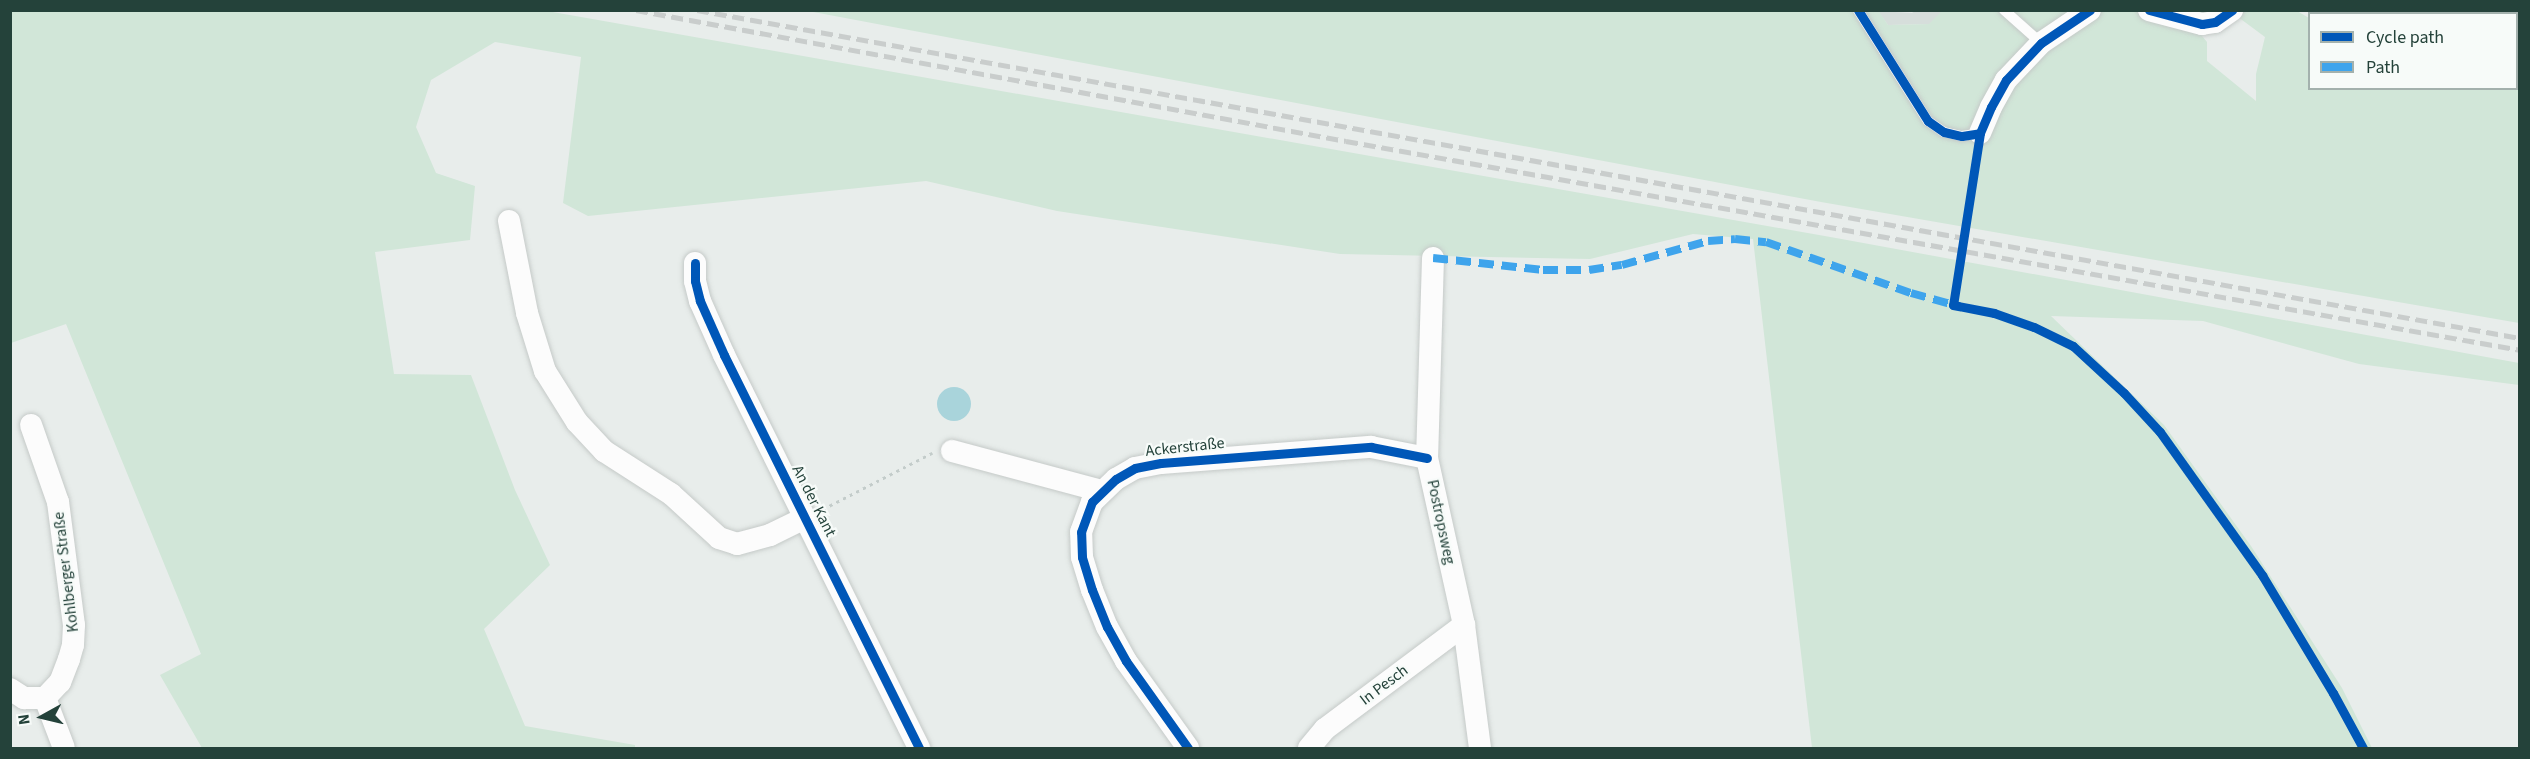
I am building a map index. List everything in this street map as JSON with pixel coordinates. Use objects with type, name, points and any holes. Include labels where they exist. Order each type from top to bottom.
[{"type":"street","points":[[1980,133],[2006,80],[2041,43],[2090,10]]},
{"type":"street","points":[[2149,10],[2202,24],[2215,22],[2232,10]]},
{"type":"street","name":"An der Kant","points":[[509,221],[527,313],[545,371],[563,402],[598,445],[671,494],[711,531],[725,540],[737,544],[750,542],[806,518]]},
{"type":"street","name":"Postropsweg","points":[[1433,258],[1427,458],[1464,625],[1480,748]]},
{"type":"street","name":"An der Kant","points":[[695,263],[695,281],[700,301],[724,355],[919,748]]},
{"type":"street","name":"Kohlberger Straße","points":[[31,425],[58,502],[74,625],[69,659],[60,682],[45,698]]},
{"type":"street","name":"Ackerstraße","points":[[1188,748],[1126,661],[1107,627],[1092,590],[1082,557],[1081,532],[1086,513],[1101,491],[1135,468],[1161,463],[1371,447],[1427,458]]},
{"type":"street","points":[[952,451],[1101,491]]},
{"type":"street","name":"In Pesch","points":[[1309,748],[1325,729],[1464,625]]},
{"type":"street","points":[[10,689],[24,698],[45,698],[64,748]]},
{"type":"lane","points":[[1858,10],[1928,121],[1944,132],[1962,136],[1980,133]]},
{"type":"lane","points":[[2004,10],[2041,43]]},
{"type":"path","points":[[806,518],[933,452],[952,451]]},
{"type":"shaded area","points":[[1878,11],[1912,13],[1915,11],[1943,11],[1930,24],[1888,25]]},
{"type":"green space","points":[[1878,10],[1888,25],[1929,24],[1943,10],[2214,11],[2197,30],[2207,42],[2207,61],[2256,101],[2256,74],[2265,37],[2238,17],[2243,11],[2297,11],[2308,17],[2308,90],[2518,90],[2518,12],[2415,11],[2519,11],[2519,323],[1821,202],[808,11]]},
{"type":"green space","points":[[10,11],[547,11],[1836,238],[2519,363],[2519,385],[2359,364],[2203,321],[2051,316],[2164,425],[2251,546],[2342,688],[2372,748],[1812,748],[1753,239],[1693,234],[1590,259],[1340,254],[1057,211],[926,181],[588,216],[563,203],[581,57],[495,42],[431,80],[416,127],[436,173],[475,186],[470,240],[375,252],[394,374],[471,375],[515,490],[550,565],[484,629],[525,726],[635,745],[635,748],[202,748],[160,675],[201,654],[66,324],[11,343]]},
{"type":"water","points":[[954,387],[966,392],[971,404],[966,416],[954,421],[942,416],[937,404],[942,392]]},
{"type":"railway","points":[[636,10],[1346,141],[2520,350]]},
{"type":"railway","points":[[697,10],[2520,338]]},
{"type":"marked path","points":[[1433,258],[1543,270],[1589,270],[1622,265],[1708,241],[1735,239],[1766,242],[1911,293],[1958,306]]},
{"type":"cycle path","points":[[1858,10],[1928,121],[1944,132],[1962,136],[1980,133]]},
{"type":"cycle path","points":[[2090,10],[2041,43],[2006,80],[1991,107],[1980,133],[1953,305],[1994,313],[2034,327],[2073,346],[2124,393],[2160,432],[2262,575],[2333,693],[2363,748]]},
{"type":"cycle path","points":[[2149,10],[2202,24],[2215,22],[2232,10]]},
{"type":"cycle path","points":[[695,263],[695,281],[700,301],[724,355],[919,748]]},
{"type":"cycle path","points":[[1188,748],[1126,661],[1107,627],[1092,590],[1082,557],[1081,532],[1092,502],[1116,479],[1135,468],[1161,463],[1371,447],[1427,458]]}]
